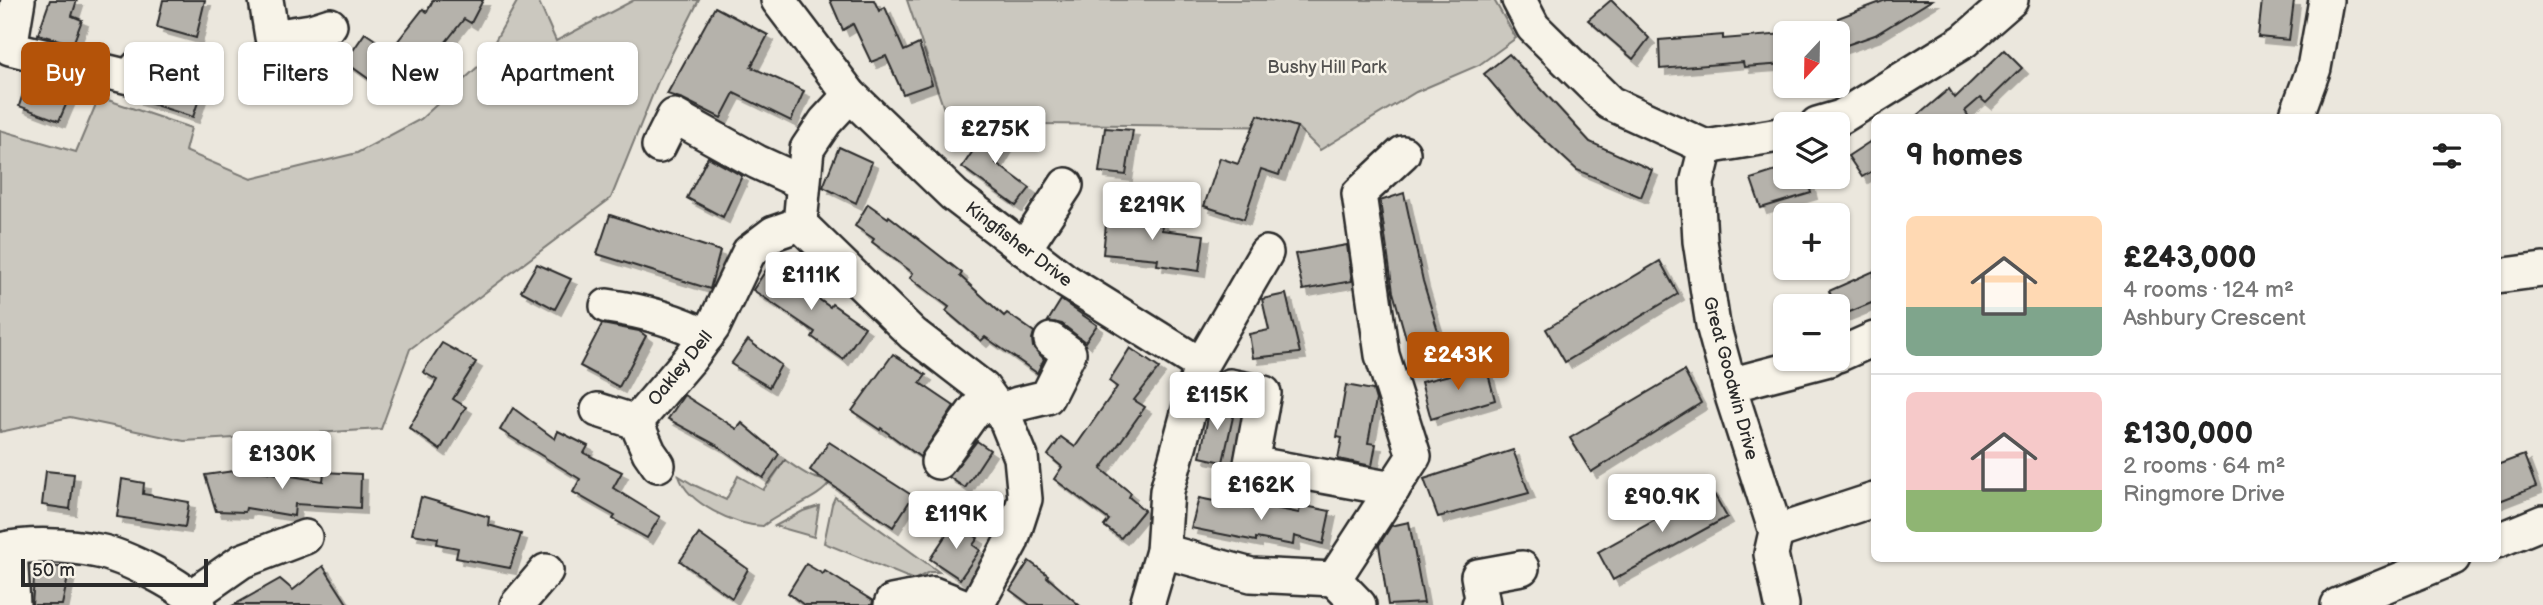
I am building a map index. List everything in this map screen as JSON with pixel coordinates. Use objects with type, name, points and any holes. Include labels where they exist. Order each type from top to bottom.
[{"type":"street","points":[[18,0],[10,48],[124,76]]},
{"type":"street","points":[[266,0],[272,37],[330,25]]},
{"type":"street","name":"Kingfisher Drive","points":[[778,0],[850,94],[901,147],[954,195],[1066,281],[1201,365]]},
{"type":"street","points":[[1519,0],[1533,27],[1610,103],[1706,147],[1773,136]]},
{"type":"street","points":[[1849,112],[1964,41],[2011,0]]},
{"type":"street","points":[[2297,114],[2314,68],[2326,0]]},
{"type":"street","points":[[850,94],[825,122],[807,149],[800,224],[913,334],[983,388],[1006,420],[1021,457],[1025,499],[1011,542],[977,605]]},
{"type":"street","points":[[659,146],[674,116],[757,162],[803,183]]},
{"type":"street","name":"Great Goodwin Drive","points":[[1706,147],[1697,183],[1700,241],[1713,325],[1776,532],[1771,554],[1782,605]]},
{"type":"street","points":[[1334,579],[1414,456],[1382,355],[1359,194],[1403,153]]},
{"type":"street","points":[[1024,249],[1066,186]]},
{"type":"street","name":"Oakley Dell","points":[[636,422],[707,336],[749,253],[774,233],[800,224]]},
{"type":"street","points":[[1146,605],[1163,551],[1167,491],[1201,365],[1266,253]]},
{"type":"street","points":[[2501,276],[2543,271]]},
{"type":"street","points":[[607,306],[646,311],[684,324],[707,336]]},
{"type":"street","points":[[1850,350],[1871,340]]},
{"type":"street","points":[[938,462],[975,410],[1047,397],[1069,353],[1051,341]]},
{"type":"street","points":[[1730,385],[1783,371]]},
{"type":"street","points":[[1230,386],[1264,394],[1251,463],[1393,489]]},
{"type":"street","name":"Oakley Dell","points":[[598,410],[636,422],[658,465]]},
{"type":"street","points":[[1776,532],[1871,501]]},
{"type":"street","points":[[2501,539],[2543,522]]},
{"type":"street","points":[[13,605],[5,549],[33,545],[99,551],[147,570],[195,600],[242,561],[304,537]]},
{"type":"street","points":[[1163,551],[1251,575],[1334,579],[1359,605]]},
{"type":"street","points":[[2338,605],[2443,562]]},
{"type":"street","points":[[1479,605],[1483,604],[1478,576],[1522,568]]},
{"type":"street","points":[[517,605],[546,570]]},
{"type":"street","points":[[891,605],[892,602],[947,600]]},
{"type":"green space","points":[[518,0],[538,0],[556,41],[634,0],[699,0],[659,79],[611,198],[410,349],[381,429],[184,441],[70,417],[0,432],[0,130],[76,152],[96,105],[110,105],[110,101],[191,128],[185,151],[251,179],[357,153],[421,119],[436,105],[463,105],[463,80],[477,68],[477,105],[638,105],[638,42],[494,42]]},
{"type":"green space","name":"Bushy Hill Park","points":[[907,0],[1494,0],[1516,38],[1479,65],[1416,92],[1320,150],[1297,127],[1041,124],[946,115]]},
{"type":"green space","points":[[785,460],[812,477],[831,480],[812,498],[763,526],[739,522],[702,504],[684,486],[679,476],[726,500],[738,476],[763,490]]},
{"type":"green space","points":[[835,497],[939,572],[929,572],[914,580],[824,543]]},
{"type":"green space","points":[[819,506],[814,537],[775,526],[803,511]]},
{"type":"building","points":[[50,0],[77,0],[72,16],[82,20],[74,42],[38,34]]},
{"type":"building","points":[[163,0],[205,0],[196,38],[157,27]]},
{"type":"building","points":[[433,0],[483,0],[471,23],[464,19],[446,42],[397,42],[423,9],[427,12]]},
{"type":"building","points":[[830,0],[874,0],[879,11],[885,7],[904,51],[919,44],[932,84],[903,94],[886,56],[871,62],[853,24],[843,30]]},
{"type":"building","points":[[1611,0],[1649,38],[1633,59],[1588,20]]},
{"type":"building","points":[[1886,0],[1932,0],[1875,35],[1850,44],[1850,21],[1838,21],[1838,18]]},
{"type":"building","points":[[2262,0],[2294,0],[2289,40],[2258,37]]},
{"type":"building","points":[[715,7],[768,35],[751,67],[804,91],[791,121],[734,93],[721,118],[667,94]]},
{"type":"building","points":[[365,33],[378,42],[367,42],[367,78],[353,68],[353,50]]},
{"type":"building","points":[[1723,35],[1723,39],[1773,35],[1773,65],[1744,67],[1743,62],[1660,69],[1659,40]]},
{"type":"building","points":[[2004,50],[2022,68],[1986,103],[1980,98],[1965,111],[1967,114],[1920,114],[1949,89],[1955,98]]},
{"type":"building","points":[[1509,54],[1590,142],[1652,170],[1641,197],[1577,170],[1524,121],[1484,74]]},
{"type":"building","points":[[21,100],[21,105],[66,105],[59,121],[19,106]]},
{"type":"building","points":[[155,105],[197,105],[193,117]]},
{"type":"building","points":[[1258,115],[1297,127],[1279,175],[1261,169],[1244,219],[1204,206],[1220,158],[1238,164]]},
{"type":"building","points":[[992,123],[1012,136],[996,163],[1030,188],[1016,206],[962,167]]},
{"type":"building","points":[[1105,128],[1133,130],[1126,175],[1099,172]]},
{"type":"building","points":[[1871,141],[1871,172],[1862,177],[1850,155]]},
{"type":"building","points":[[839,147],[872,162],[856,203],[823,187]]},
{"type":"building","points":[[708,157],[742,176],[723,217],[687,198]]},
{"type":"building","points":[[1773,172],[1773,189],[1810,189],[1811,193],[1761,208],[1751,179]]},
{"type":"building","points":[[1404,193],[1423,281],[1438,331],[1406,338],[1393,292],[1380,201]]},
{"type":"building","points":[[868,204],[888,218],[889,216],[962,273],[960,276],[1004,316],[1007,313],[1034,332],[1033,347],[1044,359],[1037,373],[985,337],[981,341],[946,311],[949,307],[910,278],[913,273],[855,226]]},
{"type":"building","points":[[1107,214],[1161,219],[1162,230],[1204,235],[1199,271],[1157,265],[1158,259],[1103,254]]},
{"type":"building","points":[[610,215],[720,251],[710,289],[597,254]]},
{"type":"building","points":[[1347,245],[1352,281],[1303,290],[1295,254]]},
{"type":"building","points":[[1660,261],[1678,294],[1565,362],[1546,329]]},
{"type":"building","points":[[537,264],[571,279],[555,309],[521,291]]},
{"type":"building","points":[[768,267],[777,270],[830,307],[832,304],[865,327],[843,359],[812,337],[815,332],[753,290]]},
{"type":"building","points":[[1871,272],[1871,303],[1850,312],[1850,294],[1830,294],[1829,291]]},
{"type":"building","points":[[1286,294],[1300,353],[1253,358],[1249,334],[1269,330],[1262,299]]},
{"type":"building","points":[[1061,300],[1097,325],[1085,342],[1062,324],[1048,321]]},
{"type":"building","points":[[602,324],[639,331],[646,336],[619,387],[580,366]]},
{"type":"building","points":[[748,340],[781,365],[769,387],[731,364]]},
{"type":"building","points":[[442,343],[476,362],[453,399],[466,407],[440,450],[409,428],[437,380],[423,372]]},
{"type":"building","points":[[1130,348],[1159,368],[1134,400],[1145,407],[1101,469],[1131,493],[1129,497],[1144,510],[1121,538],[1104,526],[1109,520],[1054,479],[1062,467],[1048,455],[1061,437],[1075,447],[1117,387],[1109,381]]},
{"type":"building","points":[[893,354],[926,375],[920,383],[954,406],[920,457],[881,428],[880,430],[852,411]]},
{"type":"building","points":[[1486,366],[1495,400],[1431,419],[1421,382]]},
{"type":"building","points":[[1684,371],[1701,403],[1591,472],[1570,438]]},
{"type":"building","points":[[1346,385],[1373,390],[1376,400],[1368,443],[1376,444],[1372,466],[1338,459],[1342,438],[1337,437]]},
{"type":"building","points":[[684,395],[737,429],[742,423],[779,454],[763,478],[718,446],[668,419]]},
{"type":"building","points":[[1211,402],[1235,408],[1223,462],[1200,457]]},
{"type":"building","points":[[513,408],[555,439],[558,431],[588,446],[584,453],[622,472],[613,488],[660,517],[647,538],[573,492],[580,479],[500,430]]},
{"type":"building","points":[[977,441],[990,450],[965,488],[949,477]]},
{"type":"building","points":[[829,442],[913,496],[893,527],[810,470]]},
{"type":"building","points":[[1513,450],[1529,493],[1438,517],[1424,479]]},
{"type":"building","points":[[2524,455],[2536,487],[2501,500],[2501,464]]},
{"type":"building","points":[[248,469],[323,481],[324,472],[361,474],[360,508],[295,504],[294,516],[246,508],[245,512],[216,511],[205,475]]},
{"type":"building","points":[[46,471],[74,474],[70,509],[42,505]]},
{"type":"building","points":[[122,479],[144,483],[143,494],[189,502],[185,527],[117,517]]},
{"type":"building","points":[[1711,489],[1727,517],[1613,580],[1598,552]]},
{"type":"building","points":[[421,497],[489,517],[488,525],[521,534],[510,568],[456,558],[458,548],[437,544],[438,538],[412,534]]},
{"type":"building","points":[[1199,498],[1264,511],[1265,506],[1299,513],[1300,505],[1330,511],[1323,544],[1294,536],[1293,545],[1256,538],[1256,541],[1191,528]]},
{"type":"building","points":[[1409,522],[1424,603],[1388,605],[1379,545],[1391,526]]},
{"type":"building","points":[[954,523],[978,538],[973,545],[980,550],[960,579],[930,559]]},
{"type":"building","points":[[699,534],[748,569],[732,598],[680,561]]},
{"type":"building","points":[[1029,561],[1079,605],[1030,605],[1010,590]]},
{"type":"building","points":[[806,564],[823,574],[825,571],[873,601],[872,605],[804,605],[788,593]]},
{"type":"building","points":[[35,565],[70,568],[62,605],[32,605]]},
{"type":"building","points":[[323,566],[348,605],[234,605],[280,579],[293,590]]}]
